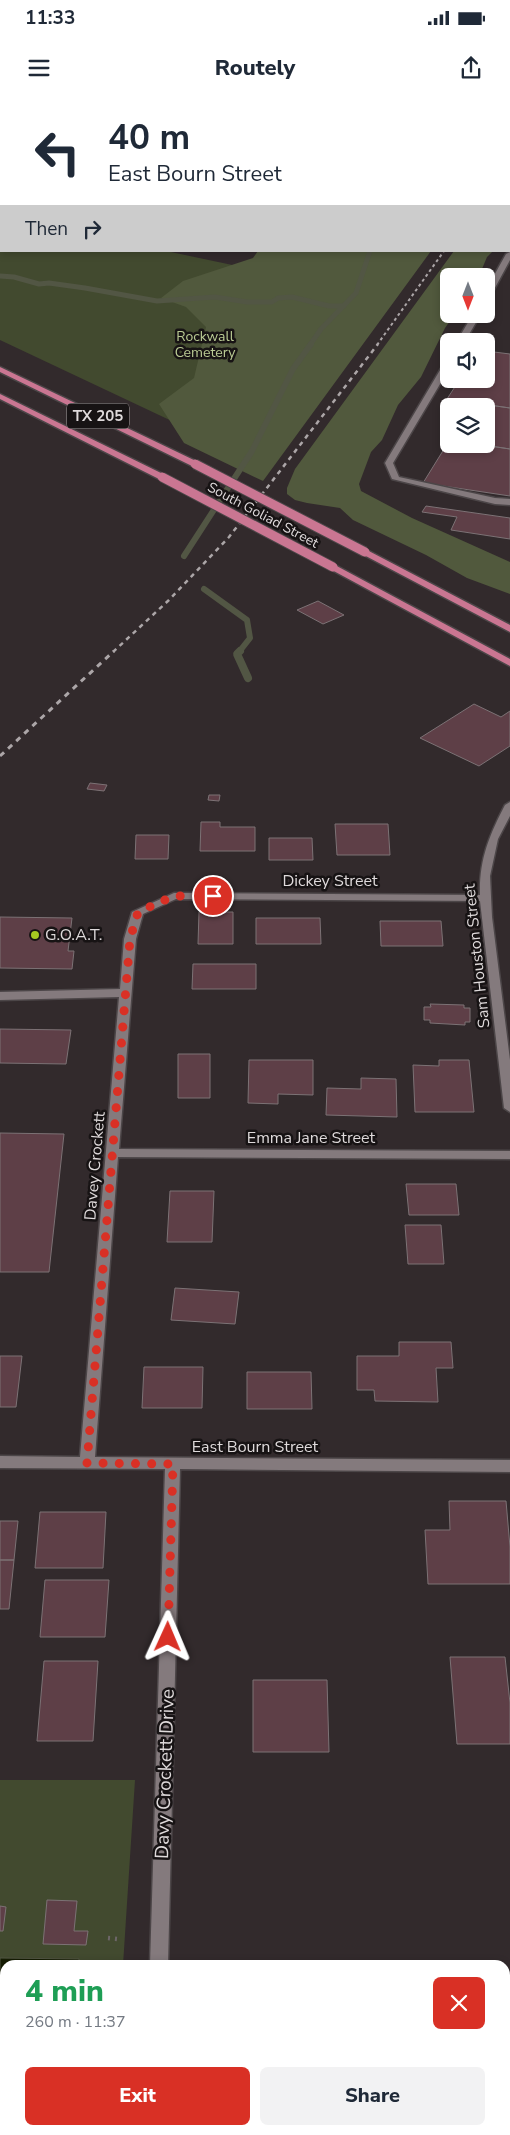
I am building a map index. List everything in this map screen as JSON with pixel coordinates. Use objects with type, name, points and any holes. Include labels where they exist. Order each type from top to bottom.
[{"type":"main road","name":"South Goliad Street","points":[[0,368],[195,464],[510,629]]},
{"type":"main road","name":"South Goliad Street","points":[[0,396],[162,477],[510,662]]},
{"type":"street","points":[[495,281],[510,254]]},
{"type":"street","points":[[440,377],[389,463],[396,479],[495,501],[510,502]]},
{"type":"street","name":"Sam Houston Street","points":[[510,805],[493,839],[485,876],[485,898],[510,1108]]},
{"type":"street","name":"Dickey Street","points":[[174,896],[485,898]]},
{"type":"street","name":"Davey Crockett","points":[[87,1463],[130,939],[138,912],[174,896]]},
{"type":"street","points":[[0,996],[126,993]]},
{"type":"street","name":"Emma Jane Street","points":[[113,1153],[510,1155]]},
{"type":"street","name":"East Bourn Street","points":[[0,1462],[510,1466]]},
{"type":"street","name":"Davy Crockett Drive","points":[[159,1960],[173,1464]]},
{"type":"path","points":[[108,1938],[118,1939]]},
{"type":"green space","name":"Rockwall Cemetery","points":[[0,252],[171,252],[356,291],[229,448],[0,340]]},
{"type":"green space","points":[[257,252],[430,252],[263,481],[184,443],[159,404],[194,378],[206,327],[186,307],[161,298],[183,281],[253,258]]},
{"type":"green space","points":[[453,252],[492,252],[487,257],[482,268],[442,268]]},
{"type":"green space","points":[[440,270],[440,323],[449,323],[443,333],[440,333],[440,338],[421,377],[398,405],[382,440],[371,452],[359,484],[361,491],[412,518],[510,562],[510,594],[467,578],[426,555],[353,520],[340,508],[295,500],[287,494],[287,488],[295,469]]},
{"type":"green space","points":[[0,1780],[135,1780],[123,1960],[0,1960]]},
{"type":"shaded area","points":[[0,1958],[79,1959],[79,1960],[0,1960]]},
{"type":"building","points":[[495,352],[510,354],[510,408],[495,406],[495,398],[448,398],[454,388],[495,388]]},
{"type":"building","points":[[495,406],[510,408],[510,449],[495,447]]},
{"type":"building","points":[[495,447],[510,449],[510,496],[423,483],[442,453],[495,453]]},
{"type":"building","points":[[426,506],[510,518],[510,539],[451,530],[457,517],[422,512]]},
{"type":"building","points":[[318,601],[344,615],[323,624],[297,610]]},
{"type":"building","points":[[474,704],[501,717],[510,711],[510,746],[479,766],[420,738]]},
{"type":"building","points":[[90,783],[107,785],[104,791],[87,789]]},
{"type":"building","points":[[209,795],[220,795],[219,801],[208,800]]},
{"type":"building","points":[[201,822],[220,822],[220,827],[255,827],[255,851],[200,851]]},
{"type":"building","points":[[335,824],[388,824],[390,855],[337,855]]},
{"type":"building","points":[[136,835],[169,835],[168,859],[135,859]]},
{"type":"building","points":[[269,838],[312,838],[313,860],[269,860]]},
{"type":"building","points":[[199,912],[233,912],[233,944],[198,944]]},
{"type":"building","name":"G.O.A.T.","points":[[0,917],[72,918],[68,951],[74,951],[72,969],[0,968]]},
{"type":"building","points":[[256,918],[320,918],[321,944],[256,944]]},
{"type":"building","points":[[380,921],[441,921],[443,946],[381,946]]},
{"type":"building","points":[[193,964],[256,964],[256,989],[192,989]]},
{"type":"building","points":[[430,1004],[464,1005],[464,1008],[470,1008],[470,1022],[465,1022],[465,1025],[430,1023],[430,1020],[424,1020],[424,1007],[431,1007]]},
{"type":"building","points":[[0,1029],[71,1030],[66,1064],[0,1063]]},
{"type":"building","points":[[178,1054],[210,1054],[210,1098],[178,1098]]},
{"type":"building","points":[[249,1060],[313,1060],[313,1095],[278,1094],[278,1104],[248,1103]]},
{"type":"building","points":[[439,1060],[469,1060],[474,1112],[415,1112],[413,1065],[439,1066]]},
{"type":"building","points":[[361,1078],[396,1079],[397,1117],[326,1115],[327,1088],[361,1089]]},
{"type":"building","points":[[0,1133],[64,1134],[49,1272],[0,1272]]},
{"type":"building","points":[[406,1184],[456,1184],[459,1215],[409,1215]]},
{"type":"building","points":[[170,1191],[214,1191],[212,1242],[167,1242]]},
{"type":"building","points":[[405,1225],[441,1225],[444,1264],[408,1264]]},
{"type":"building","points":[[175,1288],[239,1292],[235,1324],[171,1320]]},
{"type":"building","points":[[399,1342],[451,1342],[453,1368],[436,1368],[438,1402],[375,1401],[374,1390],[357,1390],[357,1356],[399,1356]]},
{"type":"building","points":[[0,1356],[22,1356],[16,1407],[0,1407]]},
{"type":"building","points":[[144,1367],[203,1367],[202,1408],[142,1408]]},
{"type":"building","points":[[247,1372],[311,1372],[312,1409],[247,1409]]},
{"type":"building","points":[[449,1501],[506,1501],[510,1547],[510,1584],[428,1584],[425,1530],[450,1530]]},
{"type":"building","points":[[40,1512],[106,1512],[103,1568],[35,1568]]},
{"type":"building","points":[[0,1521],[18,1521],[14,1560],[0,1560]]},
{"type":"building","points":[[0,1560],[14,1560],[9,1609],[0,1609]]},
{"type":"building","points":[[45,1580],[109,1580],[105,1637],[40,1637]]},
{"type":"building","points":[[450,1657],[505,1657],[510,1703],[510,1744],[457,1744]]},
{"type":"building","points":[[44,1661],[98,1661],[93,1741],[37,1741]]},
{"type":"building","points":[[253,1680],[327,1680],[329,1752],[253,1752]]},
{"type":"building","points":[[47,1900],[77,1901],[74,1931],[88,1931],[86,1945],[43,1944]]},
{"type":"building","points":[[0,1906],[6,1907],[3,1931],[0,1931]]},
{"type":"waterway","points":[[343,306],[356,293],[370,252]]},
{"type":"waterway","points":[[0,276],[14,277],[39,284],[49,283],[85,288],[157,301],[215,297],[247,302],[272,302],[278,298],[292,297],[329,306],[343,306]]},
{"type":"waterway","points":[[310,345],[321,329],[343,306]]},
{"type":"waterway","points":[[184,556],[252,451],[293,369],[311,344]]},
{"type":"waterway","points":[[204,589],[247,620],[250,638],[239,652]]},
{"type":"waterway","points":[[239,652],[237,654],[248,678]]},
{"type":"railway","points":[[377,345],[443,252]]},
{"type":"railway","points":[[113,652],[169,600],[229,537],[378,344]]},
{"type":"railway","points":[[0,756],[114,651]]},
{"type":"place","name":"G.O.A.T.","points":[[35,935]]},
{"type":"route","points":[[168,1637],[173,1464],[87,1463],[130,939],[138,912],[174,896],[213,896]]}]
